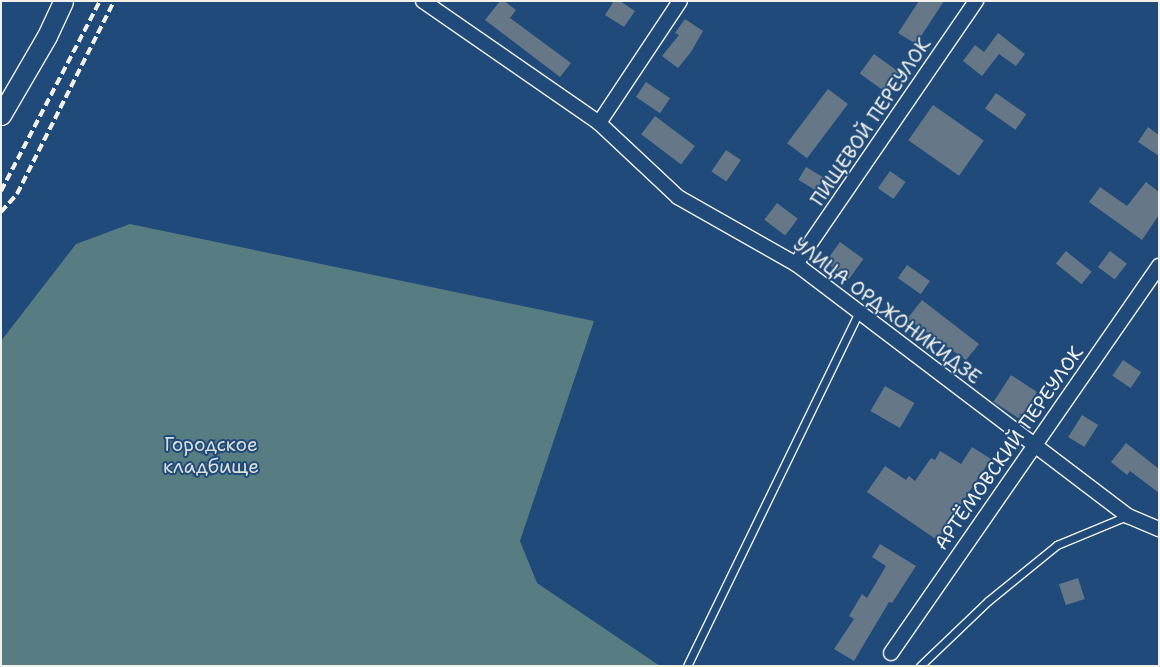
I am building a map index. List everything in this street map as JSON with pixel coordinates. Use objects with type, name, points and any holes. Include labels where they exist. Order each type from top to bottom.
[{"type":"street","points":[[1,115],[47,36],[63,1]]},
{"type":"street","name":"УЛИЦА ОРДЖОНИКИДЗЕ","points":[[423,1],[599,123],[678,198],[796,264],[1128,516],[1159,529]]},
{"type":"street","points":[[599,123],[680,1]]},
{"type":"street","name":"ПИЩЕВОЙ ПЕРЕУЛОК","points":[[796,264],[976,1]]},
{"type":"street","name":"АРТЁМОВСКИЙ ПЕРЕУЛОК","points":[[891,652],[1159,266]]},
{"type":"lane","points":[[687,666],[859,311]]},
{"type":"lane","points":[[920,666],[988,601],[1057,545],[1128,516]]},
{"type":"green space","name":"Городское кладбище","points":[[130,224],[594,321],[520,541],[537,583],[660,666],[1,666],[1,341],[76,244]]},
{"type":"building","points":[[500,1],[504,1],[516,10],[510,18],[571,63],[560,77],[485,20]]},
{"type":"building","points":[[614,1],[620,1],[635,11],[624,27],[605,15]]},
{"type":"building","points":[[919,1],[944,1],[916,44],[898,33]]},
{"type":"building","points":[[685,19],[703,31],[691,52],[678,68],[662,56],[679,35],[675,33]]},
{"type":"building","points":[[998,33],[1025,54],[1016,66],[999,54],[982,76],[963,61],[975,45],[984,52]]},
{"type":"building","points":[[874,54],[899,72],[885,92],[860,73]]},
{"type":"building","points":[[646,82],[670,98],[660,113],[636,97]]},
{"type":"building","points":[[828,89],[848,104],[807,158],[787,143]]},
{"type":"building","points":[[996,93],[1026,114],[1015,130],[985,109]]},
{"type":"building","points":[[933,105],[984,141],[959,176],[908,140]]},
{"type":"building","points":[[655,116],[695,146],[681,164],[641,134]]},
{"type":"building","points":[[1148,127],[1159,135],[1159,156],[1138,142]]},
{"type":"building","points":[[726,150],[741,160],[726,182],[711,172]]},
{"type":"building","points":[[806,167],[824,178],[816,191],[798,180]]},
{"type":"building","points":[[890,171],[906,182],[894,199],[878,188]]},
{"type":"building","points":[[1146,182],[1159,192],[1159,215],[1142,240],[1089,202],[1100,187],[1127,206]]},
{"type":"building","points":[[777,203],[798,219],[785,235],[764,220]]},
{"type":"building","points":[[840,242],[863,259],[849,279],[825,262]]},
{"type":"building","points":[[1066,251],[1092,272],[1082,284],[1056,263]]},
{"type":"building","points":[[1110,251],[1127,264],[1115,280],[1098,267]]},
{"type":"building","points":[[907,265],[930,281],[921,294],[898,278]]},
{"type":"building","points":[[922,300],[979,344],[966,360],[907,319]]},
{"type":"building","points":[[1123,360],[1141,372],[1131,388],[1112,376]]},
{"type":"building","points":[[1011,375],[1037,392],[1020,419],[994,402]]},
{"type":"building","points":[[885,386],[914,403],[900,428],[870,411]]},
{"type":"building","points":[[1082,415],[1098,425],[1084,447],[1068,437]]},
{"type":"building","points":[[1126,443],[1159,469],[1159,493],[1130,471],[1127,475],[1111,462]]},
{"type":"building","points":[[972,447],[991,459],[937,540],[867,492],[885,466],[906,480],[909,476],[915,481],[931,458],[935,460],[940,451],[961,464]]},
{"type":"building","points":[[880,544],[916,566],[892,603],[889,602],[854,661],[834,649],[854,619],[849,616],[862,594],[867,598],[886,566],[872,557]]},
{"type":"building","points":[[1078,578],[1085,599],[1066,605],[1059,584]]},
{"type":"railway","points":[[1,191],[100,1]]},
{"type":"railway","points":[[1,212],[17,194],[114,1]]}]
